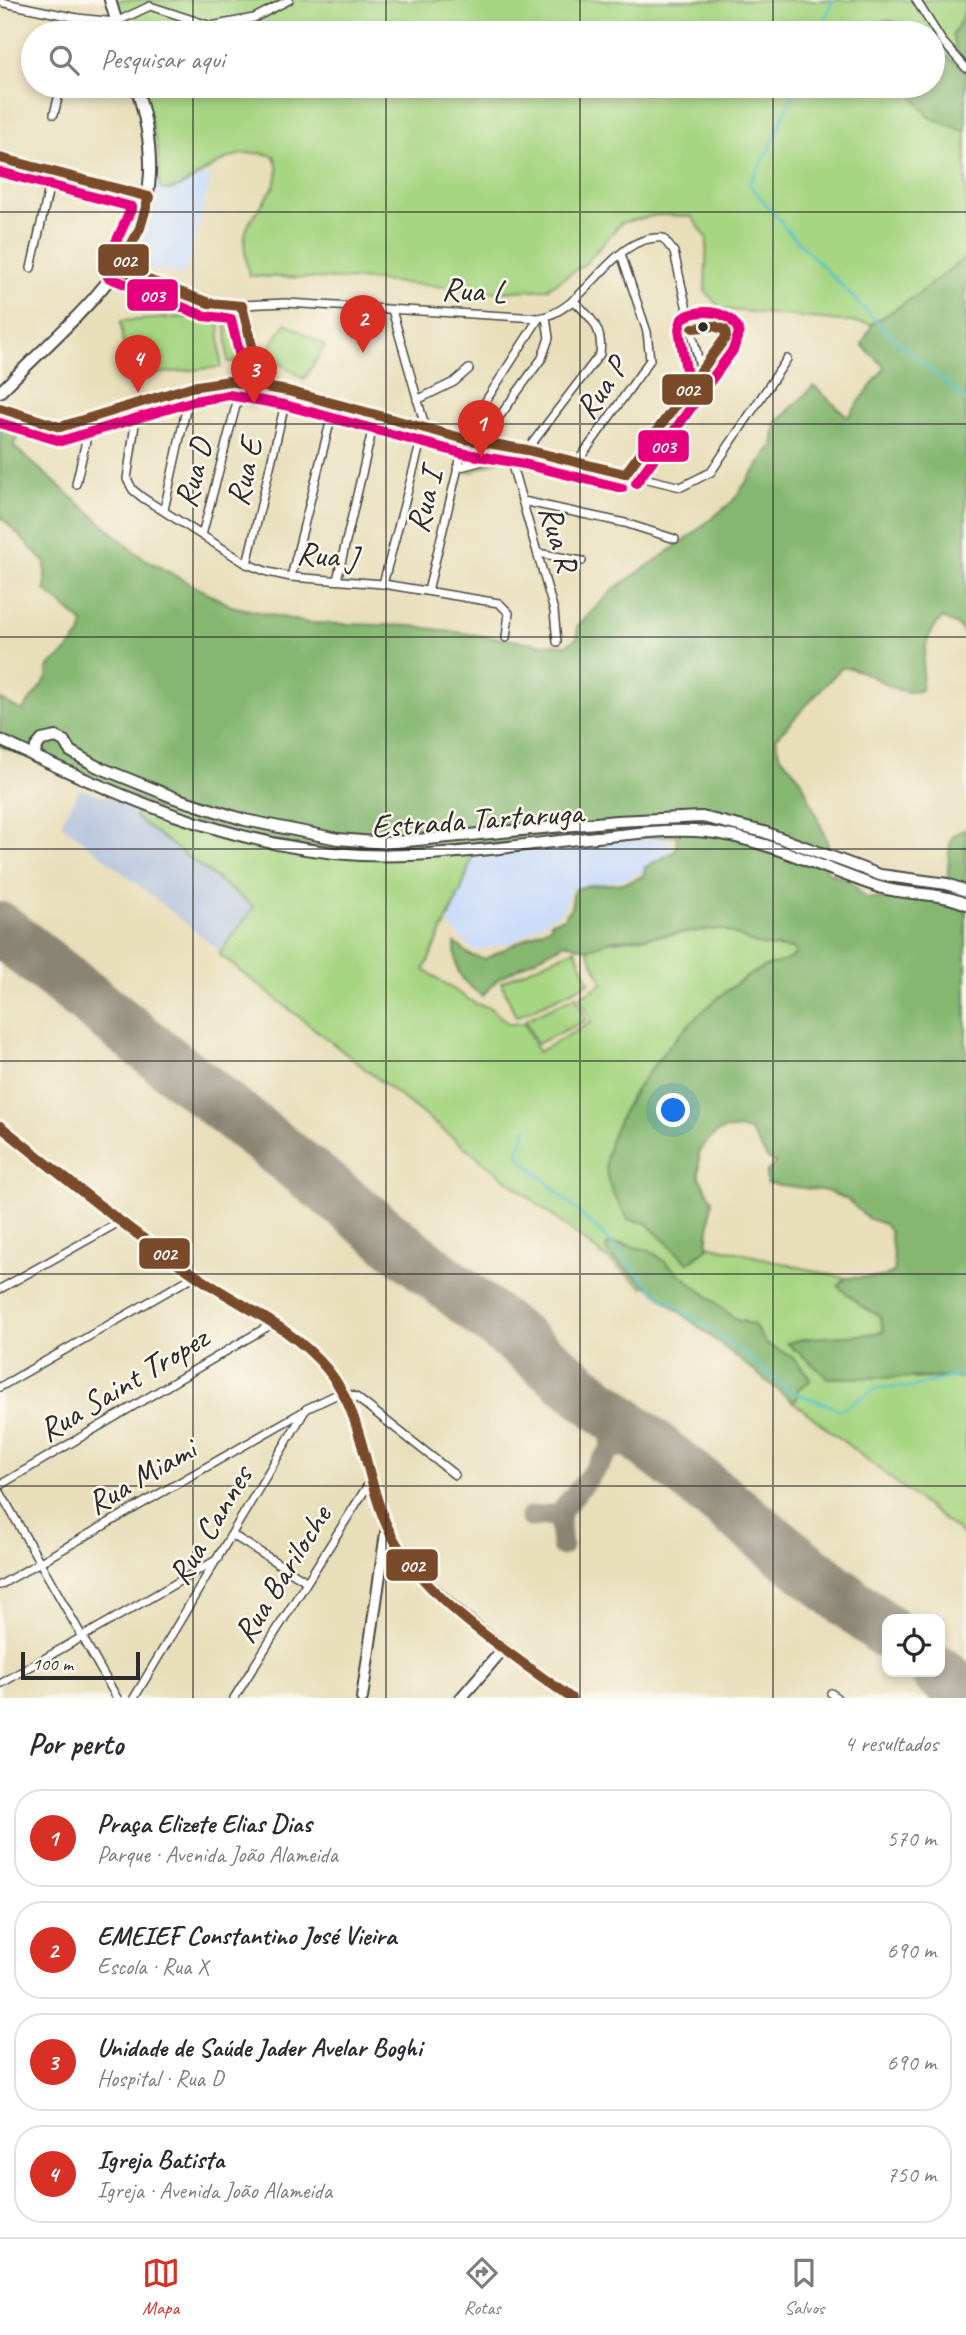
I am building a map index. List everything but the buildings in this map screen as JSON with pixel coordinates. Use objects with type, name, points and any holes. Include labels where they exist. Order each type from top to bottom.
[{"type":"street","points":[[110,0],[116,21]]},
{"type":"street","points":[[240,21],[254,18],[289,0]]},
{"type":"street","points":[[916,0],[929,21]]},
{"type":"street","points":[[0,2],[89,21]]},
{"type":"street","points":[[128,21],[150,6],[190,21]]},
{"type":"street","points":[[945,44],[966,68]]},
{"type":"street","points":[[54,114],[58,98]]},
{"type":"street","points":[[0,392],[119,269],[140,228],[149,197],[149,137],[139,98]]},
{"type":"street","points":[[0,158],[149,197]]},
{"type":"street","points":[[31,268],[54,170]]},
{"type":"street","name":"Rua L","points":[[119,269],[209,303],[242,306],[286,303],[543,318],[573,300],[621,254],[649,239],[666,239],[674,252],[701,372]]},
{"type":"street","name":"Rua P","points":[[576,464],[650,360],[647,332],[621,254]]},
{"type":"street","points":[[527,450],[600,354],[598,328],[573,300]]},
{"type":"street","points":[[242,306],[262,386]]},
{"type":"street","points":[[383,584],[425,426],[392,310]]},
{"type":"street","points":[[481,442],[542,358],[549,338],[543,318]]},
{"type":"street","name":"Rua I","points":[[428,591],[465,439],[478,413],[543,318]]},
{"type":"street","points":[[625,474],[723,342],[725,333],[714,327],[693,328]]},
{"type":"street","points":[[457,468],[508,451],[527,450],[576,464],[681,487],[702,479],[715,467],[787,359]]},
{"type":"street","points":[[417,400],[454,383],[469,369]]},
{"type":"street","points":[[0,408],[55,427],[91,419],[191,387],[217,382],[242,383],[288,391],[425,426],[508,451]]},
{"type":"street","name":"Rua D","points":[[202,535],[242,383]]},
{"type":"street","points":[[164,510],[191,387]]},
{"type":"street","name":"Rua E","points":[[247,564],[288,391]]},
{"type":"street","points":[[291,577],[335,403]]},
{"type":"street","name":"Rua J","points":[[138,404],[127,473],[133,491],[247,564],[291,577],[383,584],[503,604],[509,613],[506,638]]},
{"type":"street","points":[[337,580],[376,414]]},
{"type":"street","points":[[76,484],[91,419]]},
{"type":"street","name":"Rua R","points":[[508,451],[556,620],[557,642]]},
{"type":"street","points":[[523,501],[625,523],[675,539]]},
{"type":"street","points":[[538,553],[582,561]]},
{"type":"street","name":"Estrada Tartaruga","points":[[34,757],[39,743],[51,737],[64,741],[70,751],[110,772],[193,804],[283,830],[338,839],[385,843],[617,821],[702,817],[764,832],[880,876],[947,884],[966,891]]},
{"type":"street","name":"Estrada Tartaruga","points":[[0,740],[84,781],[153,808],[258,839],[358,855],[417,856],[647,832],[706,832],[750,842],[887,890],[940,894],[966,904]]},
{"type":"street","points":[[0,1126],[196,1275],[272,1324],[314,1356],[342,1392],[373,1477],[387,1526],[405,1559],[426,1583],[504,1648],[571,1698]]},
{"type":"street","points":[[0,1289],[123,1220]]},
{"type":"street","points":[[0,1387],[196,1275]]},
{"type":"street","name":"Rua Saint Tropez","points":[[0,1485],[272,1324]]},
{"type":"street","points":[[306,1409],[342,1392],[356,1397],[455,1475]]},
{"type":"street","name":"Rua Cannes","points":[[134,1698],[234,1536],[306,1409]]},
{"type":"street","name":"Rua Miami","points":[[0,1585],[306,1409]]},
{"type":"street","name":"Rua Bariloche","points":[[234,1698],[373,1477]]},
{"type":"street","points":[[0,1492],[117,1698]]},
{"type":"street","points":[[362,1698],[387,1526]]},
{"type":"street","points":[[234,1536],[306,1581]]},
{"type":"street","points":[[0,1684],[220,1559]]},
{"type":"street","points":[[461,1698],[504,1648]]},
{"type":"shaded area","points":[[160,166],[211,178],[185,275],[130,266]]},
{"type":"shaded area","points":[[80,789],[130,805],[255,906],[220,951],[61,823]]},
{"type":"shaded area","points":[[668,838],[674,853],[659,867],[621,880],[570,889],[564,910],[511,943],[474,951],[448,926],[456,886],[473,856]]},
{"type":"green space","points":[[114,0],[966,0],[956,43],[957,53],[966,60],[966,70],[945,55],[945,21],[121,21]]},
{"type":"green space","points":[[966,11],[966,60],[957,53],[953,35]]},
{"type":"green space","points":[[945,55],[966,70],[966,132],[929,117],[915,98],[945,98]]},
{"type":"green space","points":[[145,98],[915,98],[929,117],[966,132],[966,257],[914,297],[872,324],[721,309],[705,291],[707,238],[691,216],[657,215],[621,223],[585,264],[547,289],[499,292],[370,280],[249,276],[245,248],[246,231],[274,186],[277,167],[274,156],[254,153],[237,155],[221,161],[183,185],[160,189],[158,149]]},
{"type":"green space","points":[[966,257],[966,635],[957,625],[942,618],[935,626],[925,652],[921,690],[900,690],[851,668],[841,668],[776,738],[779,754],[801,779],[825,836],[830,851],[826,871],[851,882],[865,898],[946,900],[950,843],[953,835],[966,829],[966,1377],[829,1378],[787,1343],[884,1331],[880,1316],[861,1306],[838,1286],[845,1278],[884,1277],[895,1271],[890,1232],[884,1224],[867,1218],[847,1199],[826,1191],[767,1183],[766,1173],[775,1163],[768,1159],[750,1131],[726,1129],[711,1138],[699,1151],[699,1177],[712,1200],[707,1248],[688,1263],[646,1223],[628,1219],[606,1172],[607,1154],[615,1129],[646,1075],[668,1048],[715,1000],[762,968],[792,957],[796,954],[794,949],[759,944],[717,929],[613,940],[587,949],[565,943],[499,978],[482,996],[460,974],[455,943],[470,955],[485,959],[551,926],[551,922],[564,918],[571,908],[574,890],[624,883],[643,876],[645,867],[676,851],[677,835],[388,856],[244,841],[0,746],[0,699],[22,711],[47,678],[47,668],[67,651],[81,634],[83,623],[45,590],[45,562],[0,516],[0,412],[19,416],[26,422],[13,446],[141,557],[231,606],[308,623],[412,626],[541,644],[567,645],[577,638],[577,627],[614,589],[684,541],[732,502],[773,445],[776,423],[814,386],[848,417],[885,367],[862,345],[872,324],[914,297]]},
{"type":"green space","points":[[225,311],[234,315],[236,327],[244,327],[247,361],[228,362]]},
{"type":"green space","points":[[219,315],[221,367],[126,377],[121,321]]},
{"type":"green space","points":[[286,323],[325,346],[304,379],[265,353]]},
{"type":"green space","points":[[469,448],[499,456],[499,460],[472,472],[461,472]]},
{"type":"green space","points":[[143,807],[475,848],[462,888],[424,970],[476,1004],[489,1007],[509,1024],[524,1023],[538,1052],[592,1022],[580,997],[603,983],[587,949],[601,943],[717,929],[759,944],[794,949],[796,954],[788,961],[763,968],[705,1010],[667,1048],[627,1102],[607,1155],[628,1219],[646,1223],[688,1263],[707,1249],[708,1245],[845,1278],[839,1286],[861,1306],[880,1316],[884,1331],[864,1337],[842,1337],[914,1379],[966,1377],[966,1537],[793,1402],[798,1397],[798,1389],[803,1386],[794,1359],[766,1344],[744,1321],[737,1321],[650,1251],[620,1243],[611,1257],[645,1284],[643,1287],[219,954],[254,907],[135,817]]},
{"type":"green space","points":[[575,949],[589,983],[516,1017],[501,982]]},
{"type":"green space","points":[[576,996],[586,1020],[537,1044],[525,1020]]},
{"type":"green space","points":[[612,1243],[650,1250],[737,1320],[754,1325],[766,1344],[790,1355],[809,1375],[810,1381],[798,1389],[798,1397],[793,1402],[611,1257],[606,1250],[607,1245]]},
{"type":"waterway","points":[[824,21],[833,0]]},
{"type":"waterway","points":[[782,223],[749,184],[769,150],[791,98]]},
{"type":"waterway","points":[[783,226],[891,336],[966,400]]},
{"type":"waterway","points":[[527,1127],[518,1153],[520,1157],[608,1240],[653,1290],[738,1349],[788,1390],[841,1410],[877,1388],[913,1387],[966,1373]]},
{"type":"taxiway","points":[[593,1398],[609,1422],[612,1448]]},
{"type":"taxiway","points":[[562,1546],[559,1514],[612,1448],[638,1445],[664,1455]]},
{"type":"taxiway","points":[[530,1517],[559,1514]]},
{"type":"runway","points":[[0,929],[882,1628]]},
{"type":"runway","points":[[944,1677],[966,1694]]},
{"type":"transit line","name":"002","points":[[0,158],[149,197],[140,228],[119,269],[209,303],[242,306],[262,386]]},
{"type":"transit line","name":"003","points":[[0,172],[132,207],[106,264],[108,277],[204,316],[231,319],[248,389]]},
{"type":"transit line","name":"003","points":[[636,483],[733,350],[739,333],[736,326],[723,315],[715,313],[697,313],[682,319],[679,329],[686,370]]},
{"type":"transit line","name":"002","points":[[625,474],[726,337],[725,330],[714,326],[693,328]]},
{"type":"transit line","name":"002","points":[[0,408],[60,427],[191,387],[229,381],[288,391],[465,439],[527,450],[625,474]]},
{"type":"transit line","name":"003","points":[[0,423],[61,441],[194,401],[229,395],[285,405],[461,453],[524,464],[622,488]]},
{"type":"transit line","name":"002","points":[[0,1126],[147,1241],[198,1277],[266,1318],[313,1354],[327,1369],[349,1405],[379,1506],[402,1552],[443,1600],[468,1622],[571,1698]]},
{"type":"place","name":"EMEIEF Constantino José Vieira","points":[[363,353]]},
{"type":"place","name":"Igreja Batista","points":[[138,393]]},
{"type":"place","name":"Unidade de Saúde Jader Avelar Boghi","points":[[254,404]]},
{"type":"place","name":"Praça Elizete Elias Dias","points":[[481,458]]}]
